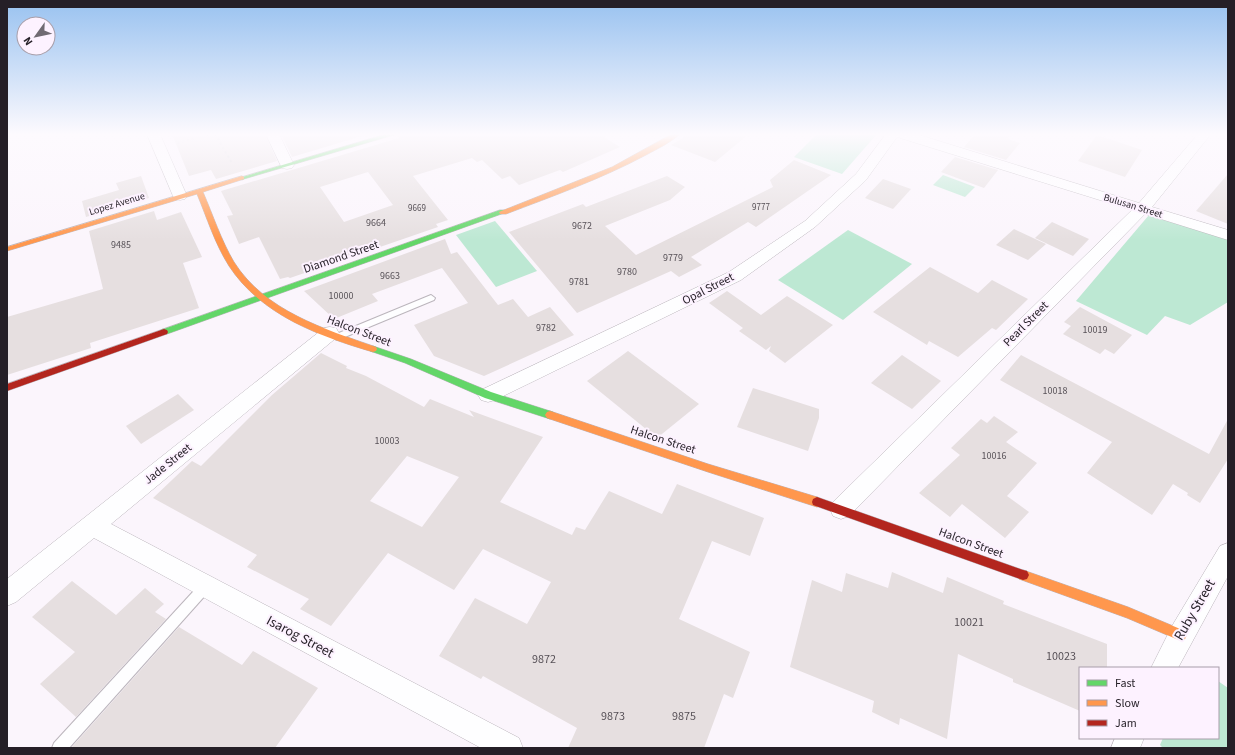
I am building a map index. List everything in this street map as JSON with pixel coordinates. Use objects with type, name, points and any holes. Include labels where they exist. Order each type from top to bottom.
[{"type":"street","points":[[168,169],[180,196]]},
{"type":"street","name":"Lopez Avenue","points":[[7,249],[273,169]]},
{"type":"street","name":"Diamond Street","points":[[7,388],[402,248],[582,182],[610,169]]},
{"type":"street","name":"Opal Street","points":[[488,395],[735,276],[810,224],[861,177],[867,169]]},
{"type":"street","name":"Bulusan Street","points":[[1015,169],[1228,235]]},
{"type":"street","name":"Pearl Street","points":[[841,509],[1142,209],[1176,169]]},
{"type":"street","name":"Halcon Street","points":[[199,192],[224,250],[238,273],[261,298],[293,317],[333,335],[408,361],[488,395],[708,468],[841,509],[1128,612],[1180,635]]},
{"type":"street","name":"Jade Street","points":[[7,594],[333,335]]},
{"type":"street","name":"Isarog Street","points":[[92,525],[509,748]]},
{"type":"street","name":"Ruby Street","points":[[1164,667],[1180,635],[1228,554]]},
{"type":"street","points":[[1125,748],[1130,739]]},
{"type":"lane","points":[[333,335],[432,298]]},
{"type":"lane","points":[[59,748],[206,586]]},
{"type":"green space","points":[[829,169],[846,169],[842,174]]},
{"type":"green space","points":[[943,175],[975,187],[965,197],[933,185]]},
{"type":"green space","points":[[1149,215],[1228,239],[1228,302],[1190,325],[1165,316],[1147,335],[1076,301]]},
{"type":"green space","points":[[495,221],[537,271],[496,287],[456,235]]},
{"type":"green space","points":[[848,230],[912,264],[843,320],[778,280]]},
{"type":"green space","points":[[1219,682],[1228,688],[1228,748],[1163,748],[1160,745],[1163,739],[1219,739]]},
{"type":"building","points":[[186,169],[249,169],[216,179],[211,170],[189,176]]},
{"type":"building","points":[[294,169],[435,169],[413,176],[448,220],[436,224],[438,227],[290,278],[280,279],[259,237],[239,244],[227,216],[233,215],[221,191]],"holes":[[[368,172],[393,205],[344,222],[320,187]]]},
{"type":"building","points":[[492,169],[569,169],[563,172],[560,170],[519,185],[510,176],[502,179]]},
{"type":"building","points":[[783,169],[817,169],[831,175],[756,227],[748,222],[691,257],[702,265],[679,277],[671,271],[577,313],[509,232],[583,204],[586,207],[667,176],[685,187],[670,200],[605,226],[636,255],[773,187],[770,180]]},
{"type":"building","points":[[944,169],[998,170],[984,188],[941,172]]},
{"type":"building","points":[[1102,169],[1130,169],[1125,177]]},
{"type":"building","points":[[1228,174],[1228,224],[1196,211]]},
{"type":"building","points":[[141,176],[149,198],[86,217],[82,201],[119,190],[116,183]]},
{"type":"building","points":[[883,179],[911,189],[893,209],[865,198]]},
{"type":"building","points":[[154,211],[157,220],[181,212],[202,257],[183,263],[199,308],[90,343],[91,348],[7,375],[7,317],[103,289],[89,231]]},
{"type":"building","points":[[1052,222],[1089,239],[1073,256],[1035,238]]},
{"type":"building","points":[[1014,229],[1046,244],[1028,260],[996,245]]},
{"type":"building","points":[[445,239],[451,254],[457,252],[498,305],[513,299],[528,317],[550,307],[574,335],[484,376],[434,356],[414,325],[468,303],[442,268],[372,294],[378,301],[334,319],[304,291]]},
{"type":"building","points":[[930,267],[978,293],[992,280],[1028,299],[996,330],[992,328],[958,357],[929,341],[927,345],[873,312]]},
{"type":"building","points":[[727,291],[761,315],[787,296],[833,325],[785,363],[769,351],[771,346],[766,350],[739,331],[743,328],[709,303]]},
{"type":"building","points":[[1080,307],[1132,335],[1114,354],[1105,349],[1100,354],[1063,334],[1071,326],[1064,322]]},
{"type":"building","points":[[628,351],[699,404],[657,438],[587,381]]},
{"type":"building","points":[[321,353],[347,366],[346,368],[366,376],[424,407],[430,399],[474,417],[469,410],[543,437],[500,502],[572,535],[576,527],[585,530],[609,491],[662,514],[677,484],[764,518],[750,556],[712,541],[679,619],[750,652],[733,698],[724,694],[704,748],[568,748],[577,728],[483,676],[481,679],[439,656],[475,598],[527,624],[551,582],[483,549],[454,590],[388,553],[331,626],[300,609],[309,599],[247,567],[257,555],[153,498],[192,461],[201,466],[272,395]],"holes":[[[407,456],[459,477],[422,527],[370,501]]]},
{"type":"building","points":[[902,355],[941,381],[912,409],[871,383]]},
{"type":"building","points":[[1021,355],[1209,454],[1228,419],[1228,459],[1200,503],[1187,495],[1188,493],[1173,484],[1152,515],[1087,473],[1112,442],[1000,380]]},
{"type":"building","points":[[753,388],[819,409],[819,418],[808,451],[737,427]]},
{"type":"building","points":[[178,394],[194,410],[141,444],[126,426]]},
{"type":"building","points":[[994,416],[1018,432],[1006,442],[1037,463],[1007,496],[1029,512],[1005,538],[962,504],[950,517],[919,493],[960,455],[951,448],[981,419],[987,423]]},
{"type":"building","points":[[892,572],[943,593],[947,577],[1004,601],[1003,604],[1107,644],[1107,667],[1079,667],[1079,711],[1013,682],[1013,679],[958,654],[947,739],[900,718],[899,725],[872,712],[874,701],[790,667],[812,580],[842,592],[846,573],[888,588]]},
{"type":"building","points":[[72,581],[116,615],[145,588],[164,604],[155,612],[166,619],[76,717],[40,684],[75,652],[32,617]]},
{"type":"building","points":[[179,627],[242,665],[253,651],[318,688],[275,748],[71,748]]},
{"type":"traffic: fast","points":[[242,178],[272,169]]},
{"type":"traffic: fast","points":[[164,332],[503,212]]},
{"type":"traffic: fast","points":[[373,349],[408,361],[488,395],[550,415]]},
{"type":"traffic: slow","points":[[503,212],[570,187],[611,169]]},
{"type":"traffic: slow","points":[[7,249],[242,178]]},
{"type":"traffic: slow","points":[[199,191],[226,255],[241,277],[255,293],[274,307],[301,322],[373,349]]},
{"type":"traffic: slow","points":[[550,415],[708,468],[817,502]]},
{"type":"traffic: slow","points":[[1023,575],[1128,613],[1181,635]]},
{"type":"traffic: jam","points":[[7,388],[164,332]]},
{"type":"traffic: jam","points":[[817,502],[1023,575]]}]
